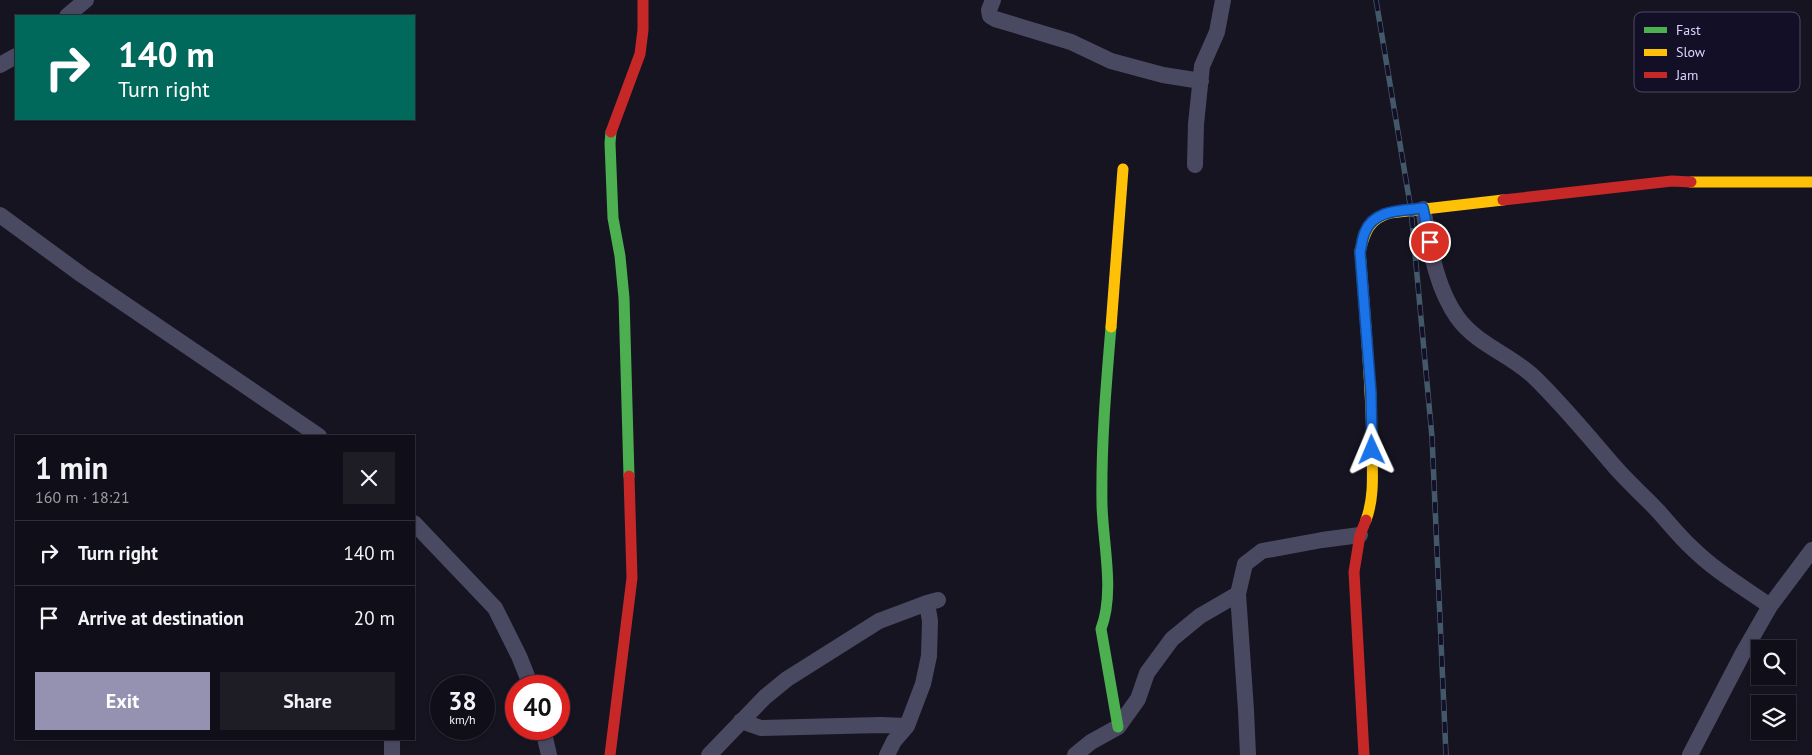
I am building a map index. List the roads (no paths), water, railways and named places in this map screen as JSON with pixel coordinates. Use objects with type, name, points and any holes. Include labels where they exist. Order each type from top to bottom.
[{"type":"street","points":[[68,15],[86,0]]},
{"type":"street","points":[[610,755],[632,578],[624,298],[620,256],[613,218],[610,143],[612,127],[640,54],[643,30],[643,0]]},
{"type":"street","points":[[993,0],[989,10],[990,16],[995,19],[1071,42],[1111,61],[1163,75],[1201,82]]},
{"type":"street","points":[[1195,165],[1196,124],[1202,66],[1217,32],[1223,0]]},
{"type":"street","points":[[0,65],[15,57]]},
{"type":"street","points":[[1118,727],[1101,629],[1106,616],[1108,600],[1102,505],[1102,424],[1123,169]]},
{"type":"street","points":[[1364,755],[1354,572],[1360,535],[1369,511],[1372,488],[1371,393],[1360,252],[1365,232],[1372,222],[1381,214],[1423,208],[1672,181],[1732,183],[1812,182]]},
{"type":"street","points":[[1423,208],[1440,284],[1457,317],[1469,331],[1487,345],[1512,359],[1534,377],[1691,547],[1728,578],[1770,606]]},
{"type":"street","points":[[0,215],[82,275],[318,435]]},
{"type":"street","points":[[415,524],[495,608],[527,675]]},
{"type":"street","points":[[1248,755],[1238,594],[1245,564],[1262,551],[1360,535]]},
{"type":"street","points":[[1690,755],[1743,653],[1770,606],[1812,550]]},
{"type":"street","points":[[1075,755],[1091,742],[1118,727],[1138,699],[1147,673],[1172,639],[1200,616],[1238,594]]},
{"type":"street","points":[[709,755],[765,697],[787,679],[879,621],[933,602],[930,621],[929,656],[923,684],[907,726],[894,742],[887,755]]},
{"type":"street","points":[[741,722],[761,728],[907,726]]},
{"type":"street","points":[[392,740],[392,755]]},
{"type":"street","points":[[546,740],[549,755]]},
{"type":"railway","points":[[1376,0],[1411,210],[1432,437],[1446,755]]}]
